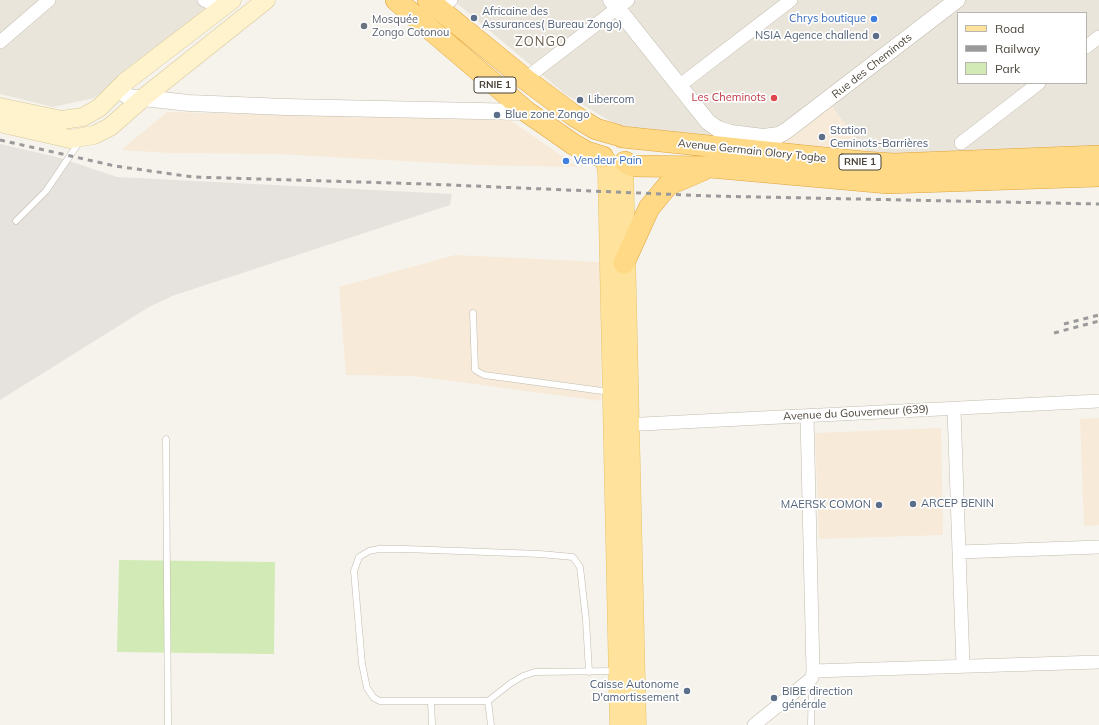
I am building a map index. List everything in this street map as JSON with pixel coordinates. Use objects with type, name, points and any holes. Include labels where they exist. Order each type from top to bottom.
[{"type":"highway","name":"RNIE 1","points":[[396,0],[527,112],[587,152],[614,161]]},
{"type":"highway","name":"RNIE 1","points":[[440,3],[526,79],[586,124],[603,132],[620,136]]},
{"type":"highway","name":"Avenue Germain Olory Togbe","points":[[620,136],[894,164],[1099,156]]},
{"type":"highway","points":[[614,161],[629,156],[630,147],[626,139],[620,136]]},
{"type":"highway","name":"Avenue Germain Olory Togbe","points":[[614,161],[632,166],[710,167],[888,183],[1099,176]]},
{"type":"highway","points":[[624,263],[649,208],[668,185],[710,167]]},
{"type":"main road","points":[[0,123],[70,139],[94,135],[110,127],[143,98],[266,0]]},
{"type":"main road","points":[[0,107],[62,120],[82,117],[99,108],[125,82],[227,4]]},
{"type":"main road","points":[[614,161],[624,263],[618,670],[620,725]]},
{"type":"main road","points":[[614,161],[608,172],[612,392],[621,425],[636,725]]},
{"type":"street","points":[[0,42],[48,0]]},
{"type":"street","points":[[204,0],[227,4]]},
{"type":"street","points":[[526,79],[619,3],[680,86],[791,0]]},
{"type":"street","name":"Rue des Cheminots","points":[[680,86],[708,122],[718,129],[731,133],[763,137],[779,135],[957,0]]},
{"type":"street","points":[[1087,45],[1099,36]]},
{"type":"street","points":[[125,82],[123,89],[125,96],[131,98],[189,103],[285,107],[527,112]]},
{"type":"street","points":[[961,143],[1037,84]]},
{"type":"street","name":"Avenue du Gouverneur (639)","points":[[621,425],[1099,402]]},
{"type":"street","points":[[954,409],[963,666]]},
{"type":"street","points":[[807,416],[812,675]]},
{"type":"street","points":[[959,552],[1099,547]]},
{"type":"street","points":[[754,725],[812,675],[963,666],[1099,662]]},
{"type":"lane","points":[[16,221],[46,191],[82,138]]},
{"type":"lane","points":[[473,313],[475,370],[484,376],[612,392]]},
{"type":"lane","points":[[166,439],[168,725]]},
{"type":"lane","points":[[589,672],[586,620],[580,567],[573,557],[540,554],[405,549],[378,549],[369,551],[359,557],[354,571],[362,664],[367,688],[374,698],[380,701],[488,701],[511,683],[523,676],[535,672],[589,672],[618,670]]},
{"type":"lane","points":[[811,725],[812,675]]},
{"type":"lane","points":[[488,701],[491,725]]},
{"type":"lane","points":[[431,702],[432,725]]},
{"type":"shaded area","points":[[0,0],[216,0],[94,98],[53,107],[0,94]]},
{"type":"shaded area","points":[[453,0],[1099,0],[1099,146],[869,155],[618,126],[565,94]]},
{"type":"shaded area","points":[[831,105],[869,155],[780,145]]},
{"type":"shaded area","points":[[167,112],[510,120],[578,167],[476,165],[278,154],[170,153],[121,150]]},
{"type":"shaded area","points":[[0,144],[57,157],[117,177],[452,194],[450,205],[172,296],[149,307],[0,400]]},
{"type":"shaded area","points":[[455,255],[600,262],[601,401],[414,376],[346,375],[339,287]]},
{"type":"shaded area","points":[[1099,418],[1099,525],[1084,526],[1080,419]]},
{"type":"shaded area","points":[[941,428],[943,535],[819,539],[815,433]]},
{"type":"green space","points":[[119,560],[275,562],[274,654],[117,652]]},
{"type":"railway","points":[[0,140],[115,166],[193,177],[426,184],[710,196],[1099,204]]},
{"type":"railway","points":[[1064,324],[1099,315]]},
{"type":"railway","points":[[1054,333],[1099,321]]},
{"type":"place","name":"Africaine des Assurances( Bureau Zongo)","points":[[474,18]]},
{"type":"place","name":"Chrys boutique","points":[[874,19]]},
{"type":"place","name":"Mosquée Zongo Cotonou","points":[[364,26]]},
{"type":"place","name":"NSIA Agence challend","points":[[876,36]]},
{"type":"place","name":"Les Cheminots","points":[[774,98]]},
{"type":"place","name":"Libercom","points":[[580,100]]},
{"type":"place","name":"Blue zone Zongo","points":[[497,115]]},
{"type":"place","name":"Station Ceminots-Barrières","points":[[822,137]]},
{"type":"place","name":"Vendeur Pain","points":[[566,161]]},
{"type":"place","name":"ARCEP BENIN","points":[[913,504]]},
{"type":"place","name":"MAERSK COMON","points":[[879,505]]},
{"type":"place","name":"Caisse Autonome D'amortissement","points":[[687,691]]},
{"type":"place","name":"BIBE direction générale","points":[[774,698]]},
{"type":"district","name":"ZONGO","points":[[541,42]]}]
